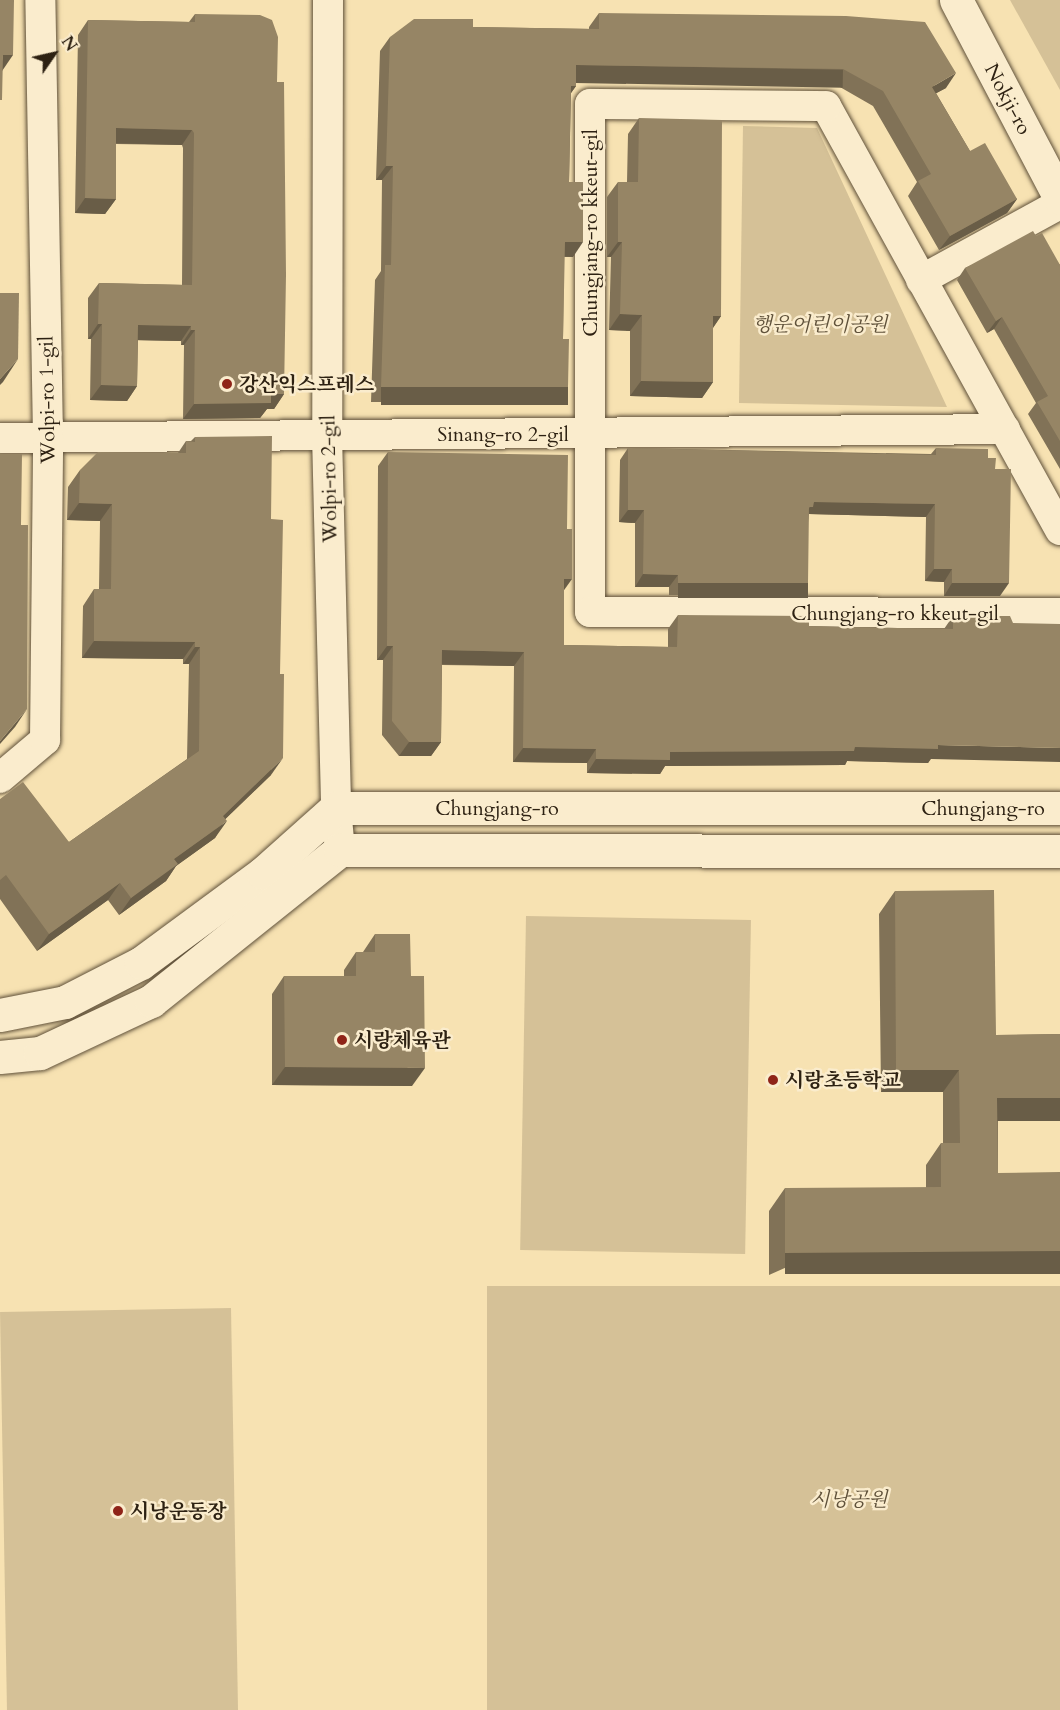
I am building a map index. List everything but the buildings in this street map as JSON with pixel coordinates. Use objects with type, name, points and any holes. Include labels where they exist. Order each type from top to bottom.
[{"type":"street","name":"Wolpi-ro 1-gil","points":[[0,778],[45,740],[48,437],[40,0]]},
{"type":"street","name":"Wolpi-ro 2-gil","points":[[328,0],[327,434],[336,808],[340,850]]},
{"type":"street","name":"Nokji-ro","points":[[956,0],[1060,198]]},
{"type":"street","name":"Chungjang-ro kkeut-gil","points":[[1060,530],[826,106],[590,104],[590,612],[1060,613]]},
{"type":"street","points":[[921,280],[1060,204]]},
{"type":"street","name":"Sinang-ro 2-gil","points":[[0,438],[1005,429]]},
{"type":"street","points":[[0,1015],[65,1002],[141,963],[263,873],[336,808]]},
{"type":"street","name":"Chungjang-ro","points":[[336,808],[1060,808]]},
{"type":"street","points":[[0,1057],[40,1053],[151,1001],[340,850],[1060,851]]},
{"type":"green space","points":[[1010,0],[1060,0],[1060,90]]},
{"type":"green space","name":"행운어린이공원","points":[[743,126],[817,128],[947,407],[739,403]]},
{"type":"green space","points":[[526,916],[751,920],[745,1254],[520,1250]]},
{"type":"green space","name":"시낭공원","points":[[487,1286],[1060,1286],[1060,1710],[487,1710]]},
{"type":"green space","name":"시낭운동장","points":[[231,1308],[238,1710],[7,1710],[0,1312]]},
{"type":"place","name":"강산익스프레스","points":[[227,384]]},
{"type":"place","name":"시랑체육관","points":[[342,1040]]},
{"type":"place","name":"시랑초등학교","points":[[773,1080]]},
{"type":"place","name":"시낭운동장","points":[[118,1511]]}]
